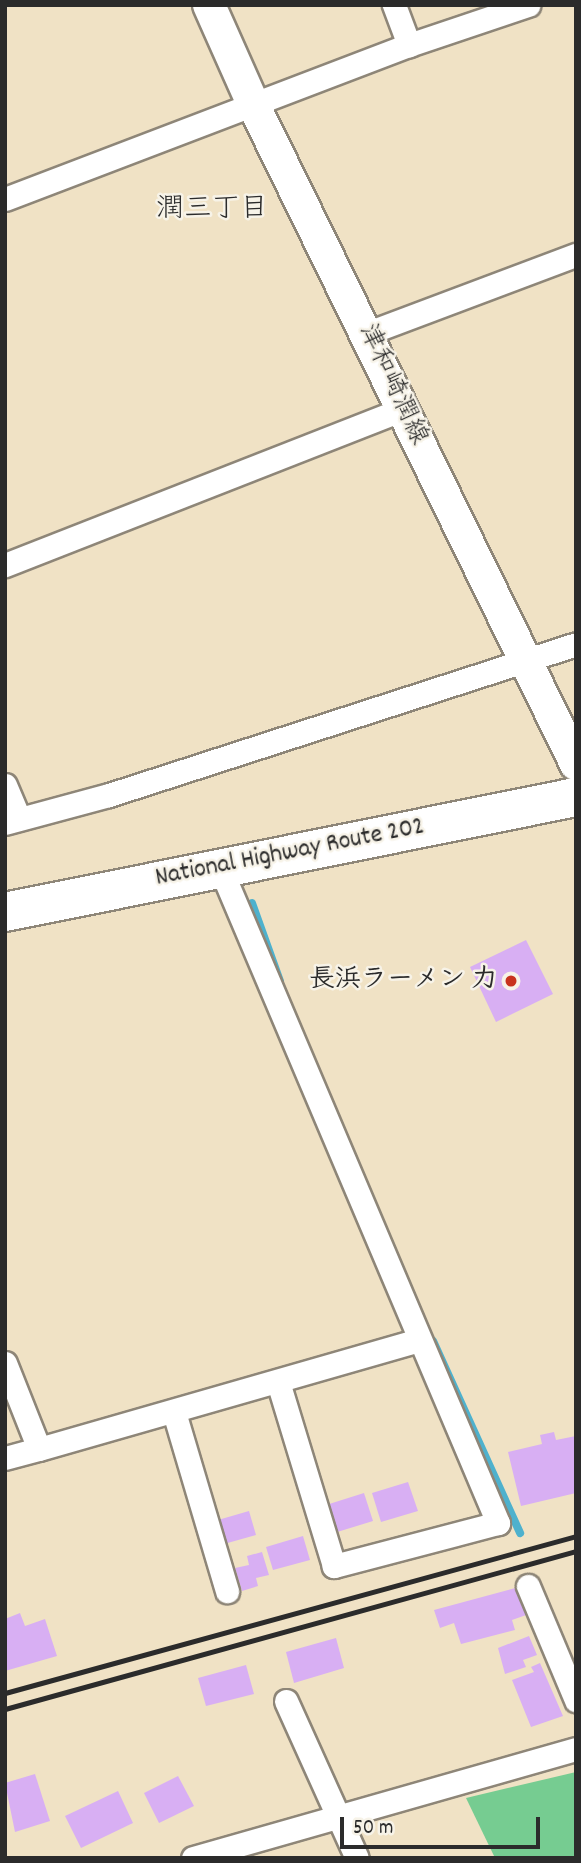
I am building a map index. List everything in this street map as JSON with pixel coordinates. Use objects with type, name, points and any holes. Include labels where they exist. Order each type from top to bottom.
[{"type":"highway","name":"National Highway Route 202","points":[[5,912],[219,865],[576,797]]},
{"type":"main road","name":"津和崎潤線","points":[[209,5],[254,106],[368,333],[402,410],[576,764]]},
{"type":"street","points":[[394,5],[409,45]]},
{"type":"street","points":[[5,199],[409,45],[528,5]]},
{"type":"street","points":[[368,333],[576,255]]},
{"type":"street","points":[[5,565],[402,410]]},
{"type":"street","points":[[5,785],[12,820],[109,795],[576,644]]},
{"type":"street","points":[[219,865],[418,1340],[498,1523],[334,1566],[278,1382]]},
{"type":"street","points":[[5,1458],[174,1412],[418,1340]]},
{"type":"street","points":[[5,1363],[39,1449]]},
{"type":"street","points":[[174,1412],[226,1591]]},
{"type":"street","points":[[527,1586],[576,1700]]},
{"type":"street","points":[[286,1701],[357,1858]]},
{"type":"street","points":[[193,1858],[576,1749]]},
{"type":"green space","points":[[576,1772],[576,1858],[495,1858],[466,1798]]},
{"type":"building","name":"長浜ラーメン 力","points":[[526,940],[553,994],[496,1022],[470,967]]},
{"type":"building","points":[[554,1432],[556,1440],[576,1436],[576,1493],[521,1506],[508,1452],[542,1444],[540,1435]]},
{"type":"building","points":[[408,1482],[418,1511],[381,1522],[372,1493]]},
{"type":"building","points":[[364,1493],[373,1521],[334,1533],[326,1505]]},
{"type":"building","points":[[249,1511],[256,1535],[224,1544],[218,1520]]},
{"type":"building","points":[[303,1536],[310,1560],[273,1570],[266,1547]]},
{"type":"building","points":[[262,1552],[269,1575],[256,1578],[258,1586],[242,1591],[235,1568],[249,1565],[247,1556]]},
{"type":"building","points":[[519,1587],[529,1614],[512,1620],[515,1630],[461,1644],[454,1623],[440,1628],[434,1610]]},
{"type":"building","points":[[20,1613],[25,1626],[45,1619],[57,1656],[5,1671],[5,1619]]},
{"type":"building","points":[[529,1636],[537,1655],[523,1660],[526,1667],[505,1674],[498,1648]]},
{"type":"building","points":[[336,1638],[344,1668],[294,1683],[286,1652]]},
{"type":"building","points":[[540,1663],[563,1716],[531,1727],[512,1680],[534,1672],[531,1667]]},
{"type":"building","points":[[246,1665],[254,1694],[206,1706],[198,1678]]},
{"type":"building","points":[[35,1774],[50,1821],[15,1832],[5,1783]]},
{"type":"building","points":[[178,1776],[194,1806],[159,1823],[144,1793]]},
{"type":"building","points":[[118,1791],[133,1823],[81,1848],[65,1816]]},
{"type":"waterway","points":[[252,903],[280,981]]},
{"type":"waterway","points":[[433,1341],[520,1533]]},
{"type":"railway","points":[[5,1693],[576,1536]]},
{"type":"railway","points":[[5,1709],[576,1551]]},
{"type":"place","name":"長浜ラーメン 力","points":[[511,981]]},
{"type":"district","name":"潤三丁目","points":[[212,211]]}]
